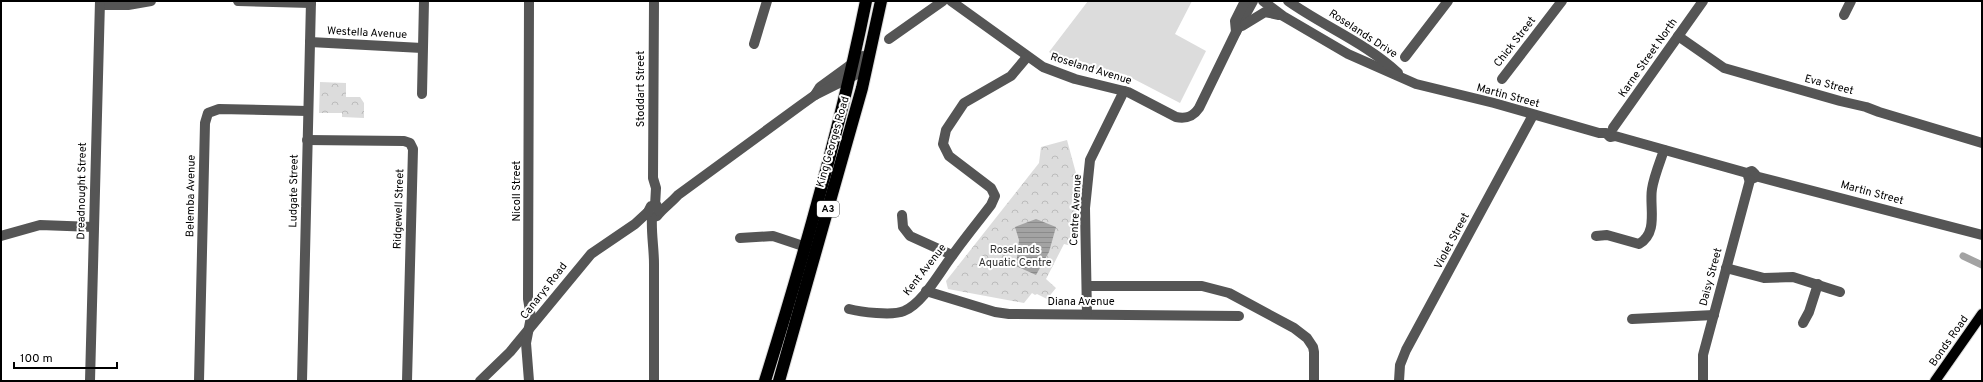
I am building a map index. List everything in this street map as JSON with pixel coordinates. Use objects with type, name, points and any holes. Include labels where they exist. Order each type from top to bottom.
[{"type":"highway","name":"King Georges Road","points":[[765,381],[806,247],[844,106],[866,1]]},
{"type":"highway","name":"King Georges Road","points":[[778,381],[862,88],[875,36],[881,1]]},
{"type":"main road","name":"Bonds Road","points":[[1938,380],[1982,314]]},
{"type":"street","points":[[100,3],[128,5],[151,1]]},
{"type":"street","points":[[238,1],[311,2]]},
{"type":"street","points":[[422,94],[424,1]]},
{"type":"street","name":"Nicoll Street","points":[[529,1],[528,299],[531,317],[526,343],[529,381]]},
{"type":"street","name":"Stoddart Street","points":[[654,1],[653,178],[656,188],[666,200]]},
{"type":"street","points":[[754,44],[767,1]]},
{"type":"street","points":[[889,39],[943,1]]},
{"type":"street","name":"Roseland Avenue","points":[[951,1],[1027,57],[1058,74],[1124,91],[1176,117],[1185,118],[1190,117],[1199,108],[1236,32],[1253,1]]},
{"type":"street","name":"Roseland Avenue","points":[[1236,32],[1235,21],[1245,1]]},
{"type":"street","name":"Roselands Drive","points":[[1263,1],[1283,16],[1348,54],[1404,78]]},
{"type":"street","name":"Roselands Drive","points":[[1279,1],[1290,3],[1389,64],[1404,78]]},
{"type":"street","points":[[1405,57],[1448,1]]},
{"type":"street","name":"Chick Street","points":[[1502,79],[1562,1]]},
{"type":"street","name":"Karne Street North","points":[[1611,132],[1703,1]]},
{"type":"street","points":[[1844,15],[1851,1]]},
{"type":"street","name":"Ludgate Street","points":[[302,381],[311,2]]},
{"type":"street","name":"Dreadnought Street","points":[[90,381],[100,3]]},
{"type":"street","points":[[1236,32],[1246,22],[1265,12],[1283,16]]},
{"type":"street","name":"Canarys Road","points":[[480,381],[510,352],[591,254],[635,224],[643,222],[666,200],[678,195],[820,94],[850,79],[858,73],[865,48],[875,36]]},
{"type":"street","name":"Eva Street","points":[[1678,36],[1724,68],[1866,107],[1982,143]]},
{"type":"street","name":"Westella Avenue","points":[[310,42],[422,48]]},
{"type":"street","name":"Kent Avenue","points":[[849,309],[857,311],[902,312],[910,307],[926,291],[991,205],[995,196],[991,188],[949,156],[943,144],[946,130],[964,103],[1011,76],[1027,57]]},
{"type":"street","name":"Canarys Road","points":[[820,94],[820,87],[853,63]]},
{"type":"street","name":"Martin Street","points":[[1404,78],[1416,84],[1494,103],[1533,115],[1611,132],[1664,150],[1751,176],[1982,235]]},
{"type":"street","name":"Centre Avenue","points":[[1087,314],[1085,208],[1090,160],[1124,91]]},
{"type":"street","points":[[820,94],[832,92],[838,94],[844,106]]},
{"type":"street","name":"Belemba Avenue","points":[[199,381],[205,122],[208,113],[219,109],[308,111]]},
{"type":"street","name":"Violet Street","points":[[1399,381],[1400,365],[1406,350],[1533,115]]},
{"type":"street","name":"Ridgewell Street","points":[[307,140],[404,141],[410,143],[413,149],[407,381]]},
{"type":"street","points":[[1596,236],[1607,236],[1639,244],[1645,241],[1652,223],[1652,189],[1664,150]]},
{"type":"street","name":"Daisy Street","points":[[1703,381],[1703,354],[1751,176]]},
{"type":"street","name":"Stoddart Street","points":[[653,178],[650,185],[657,236],[654,246]]},
{"type":"street","name":"Stoddart Street","points":[[654,381],[654,246],[651,232],[656,188]]},
{"type":"street","name":"Canarys Road","points":[[653,211],[672,203],[678,195]]},
{"type":"street","points":[[902,215],[902,227],[910,236],[952,255]]},
{"type":"street","points":[[635,224],[645,226],[651,232]]},
{"type":"street","points":[[1,236],[40,225],[94,227]]},
{"type":"street","points":[[740,238],[773,236],[806,247]]},
{"type":"street","points":[[1726,268],[1764,278],[1793,277],[1840,292]]},
{"type":"street","points":[[1803,323],[1809,312],[1818,284]]},
{"type":"street","points":[[1087,286],[1202,286],[1229,293],[1279,320],[1307,338],[1313,347],[1314,381]]},
{"type":"street","name":"Diana Avenue","points":[[926,291],[995,312],[1009,314],[1239,316]]},
{"type":"street","points":[[1632,319],[1714,315]]},
{"type":"green space","points":[[1088,1],[1192,1],[1175,34],[1206,51],[1180,103],[1126,75],[1069,64],[1049,52]]},
{"type":"green space","points":[[320,82],[346,83],[346,97],[360,97],[364,103],[364,118],[342,117],[342,113],[319,113]]},
{"type":"green space","name":"Roselands Aquatic Centre","points":[[1067,140],[1080,188],[1074,190],[1077,213],[1079,213],[1079,224],[1076,224],[1072,246],[1064,244],[1046,279],[1056,288],[1047,299],[1032,293],[1024,303],[948,289],[946,281],[1039,163],[1041,147]]},
{"type":"shaded area","points":[[1036,219],[1056,227],[1049,252],[1036,275],[1016,266],[1019,240],[1015,227]]},
{"type":"waterway","points":[[1963,256],[1982,265]]}]
